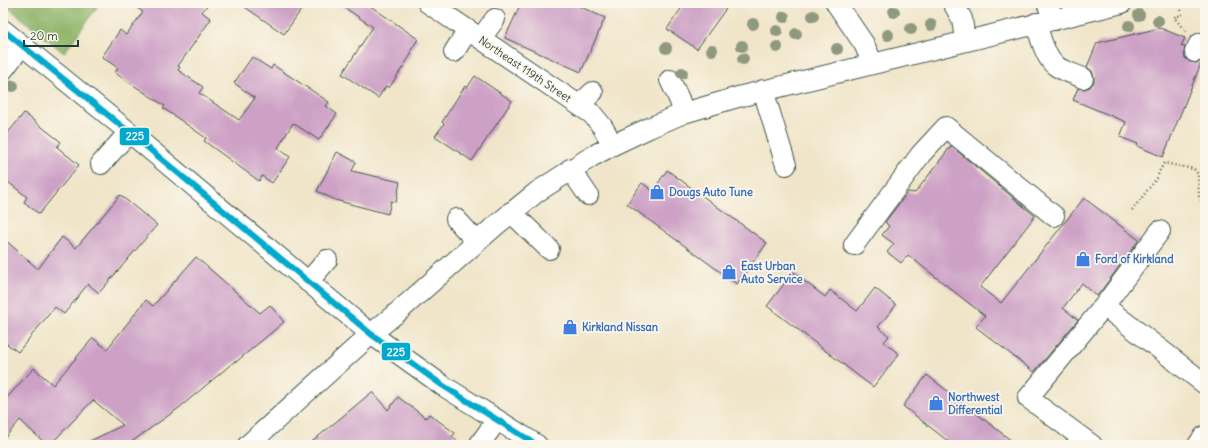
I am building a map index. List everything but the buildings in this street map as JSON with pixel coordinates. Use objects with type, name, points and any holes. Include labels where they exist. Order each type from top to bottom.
[{"type":"main road","points":[[1199,445],[1205,437]]},
{"type":"street","points":[[836,3],[864,44],[873,64]]},
{"type":"street","points":[[953,3],[962,19],[965,41]]},
{"type":"street","points":[[248,445],[371,334],[511,212],[570,169],[612,145],[684,113],[763,90],[965,41],[1045,15],[1122,3]]},
{"type":"street","name":"Northeast 119th Street","points":[[432,4],[592,114],[612,145]]},
{"type":"street","points":[[1045,15],[1043,45],[1047,55],[1056,66],[1083,78]]},
{"type":"street","points":[[454,52],[474,34],[495,19]]},
{"type":"street","points":[[3,30],[129,132],[371,334],[442,385],[537,445]]},
{"type":"street","points":[[3,70],[22,45]]},
{"type":"street","points":[[670,80],[684,113]]},
{"type":"street","points":[[763,90],[786,165]]},
{"type":"street","points":[[579,105],[594,92]]},
{"type":"street","points":[[854,245],[921,154],[946,127],[1054,216]]},
{"type":"street","points":[[101,164],[129,132]]},
{"type":"street","points":[[570,169],[588,195]]},
{"type":"street","points":[[511,212],[549,249]]},
{"type":"street","points":[[456,219],[477,242]]},
{"type":"street","points":[[1092,445],[1028,398],[1104,306],[1160,231]]},
{"type":"street","points":[[308,282],[327,260]]},
{"type":"street","points":[[1104,306],[1205,384]]},
{"type":"street","points":[[479,445],[497,420]]},
{"type":"path","points":[[1174,17],[1182,15],[1181,10]]},
{"type":"path","points":[[1132,210],[1157,178],[1164,163],[1194,169],[1198,174],[1199,196],[1205,209]]},
{"type":"green space","points":[[3,3],[100,3],[64,53]]},
{"type":"transit line","name":"225","points":[[3,30],[129,132],[371,334],[442,385],[537,445]]},
{"type":"place","name":"Dougs Auto Tune","points":[[657,192]]},
{"type":"place","name":"Ford of Kirkland","points":[[1083,259]]},
{"type":"place","name":"East Urban Auto Service","points":[[729,272]]},
{"type":"place","name":"Kirkland Nissan","points":[[570,327]]},
{"type":"place","name":"Northwest Differential","points":[[936,403]]}]
